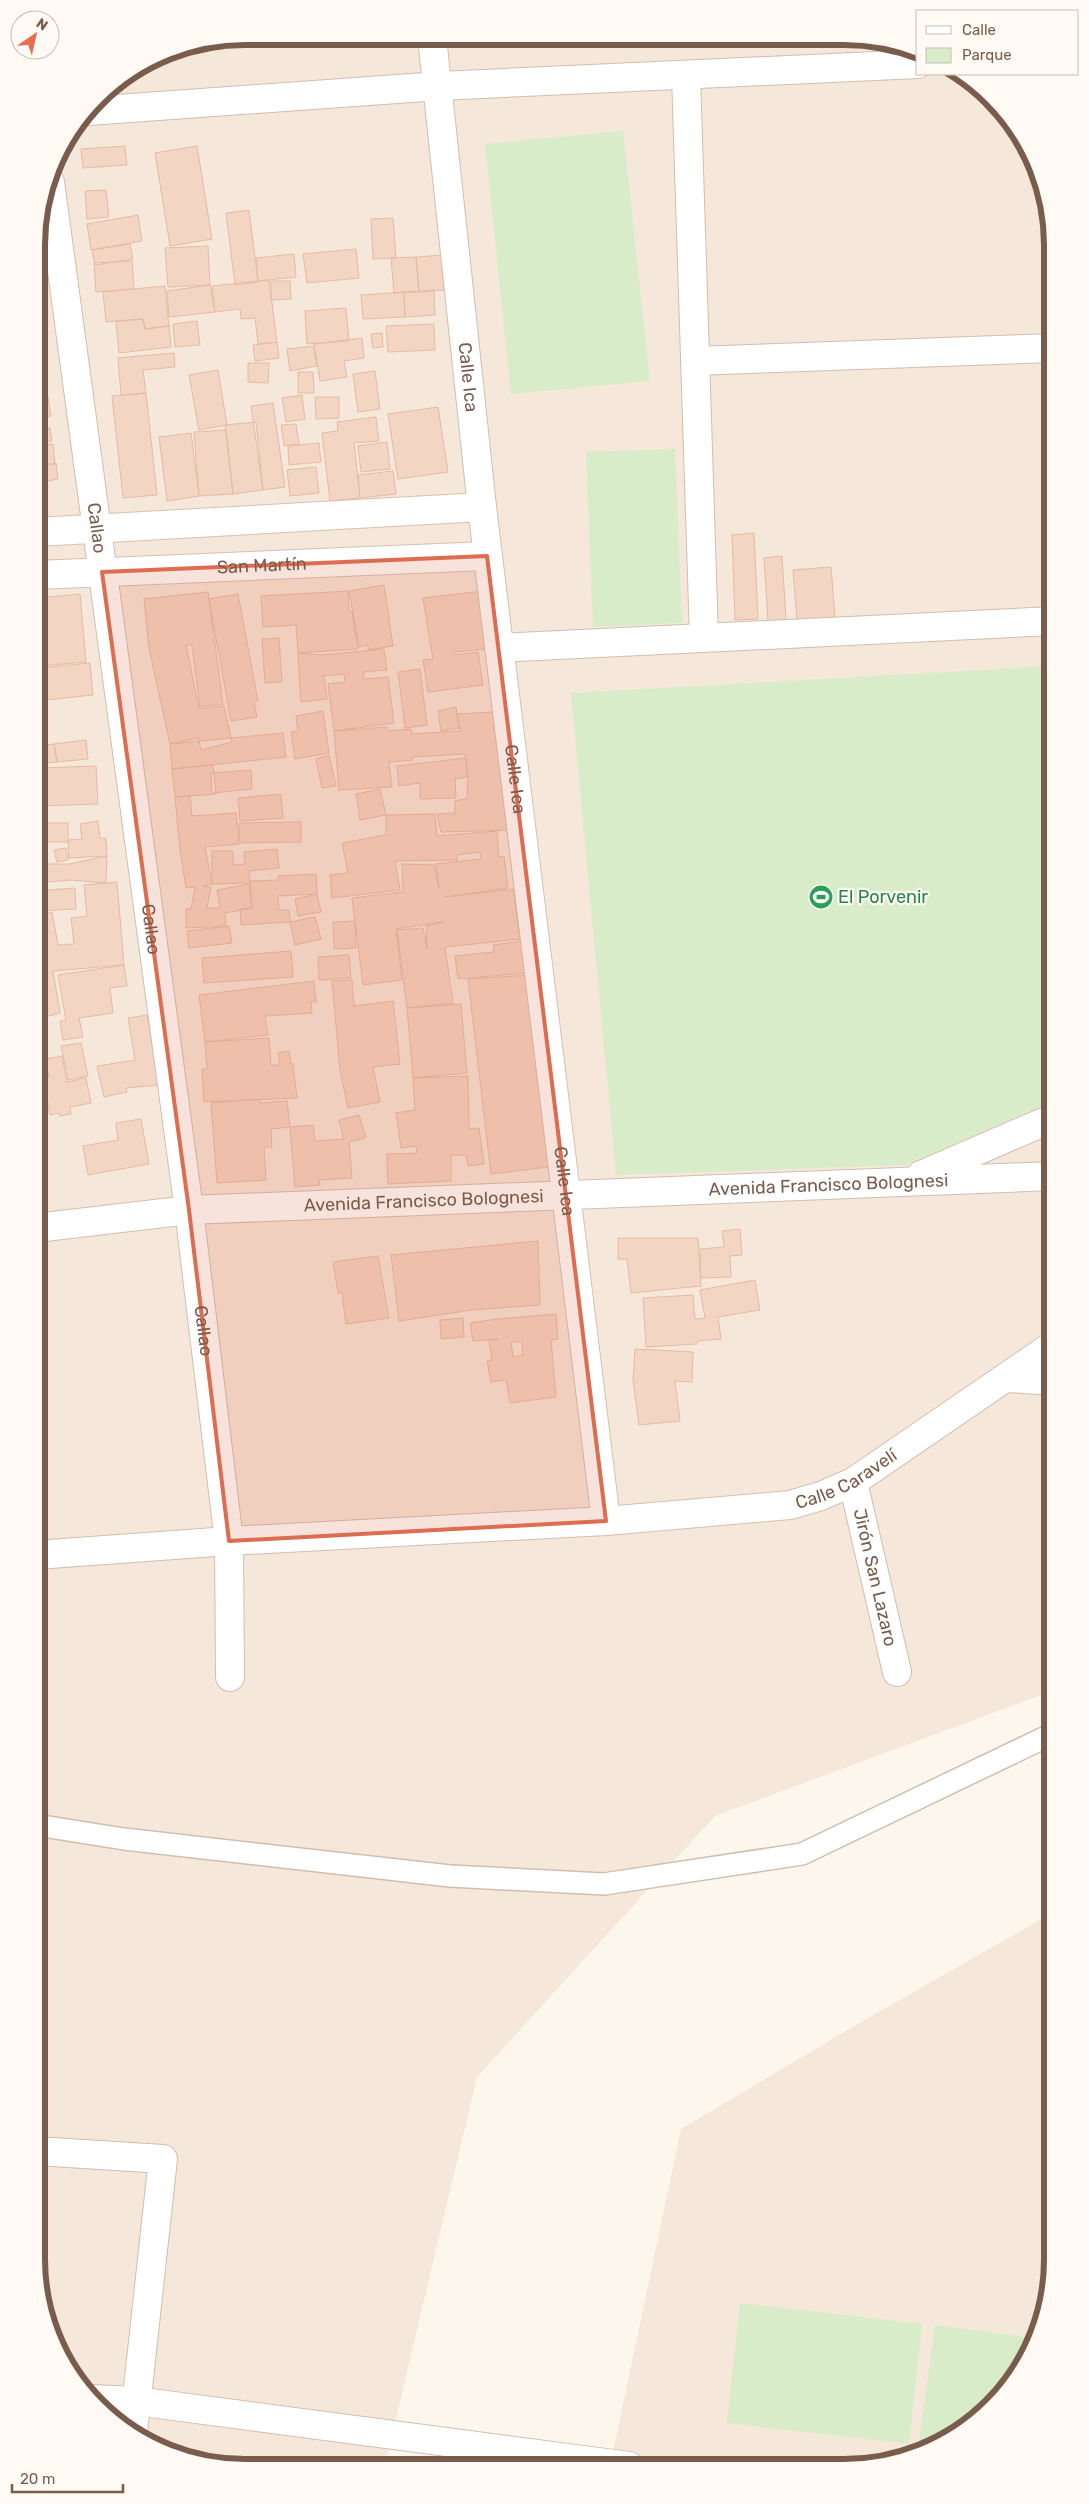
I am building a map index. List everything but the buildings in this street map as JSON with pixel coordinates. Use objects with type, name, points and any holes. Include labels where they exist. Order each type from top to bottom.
[{"type":"street","name":"Calle Ica","points":[[433,45],[439,86],[482,507],[606,1521]]},
{"type":"street","points":[[98,110],[439,86],[916,64]]},
{"type":"street","points":[[686,76],[704,638]]},
{"type":"street","name":"Callao","points":[[52,194],[190,1210],[229,1541],[230,1678]]},
{"type":"street","points":[[695,361],[1044,348]]},
{"type":"street","points":[[45,532],[482,507]]},
{"type":"street","name":"San Martín","points":[[45,575],[488,556]]},
{"type":"street","points":[[499,648],[1044,621]]},
{"type":"street","points":[[905,1182],[1044,1122]]},
{"type":"street","name":"Avenida Francisco Bolognesi","points":[[45,1227],[190,1210],[1044,1176]]},
{"type":"street","name":"Calle Caravelí","points":[[45,1553],[229,1541],[606,1521],[790,1504],[820,1496],[853,1482],[1044,1351]]},
{"type":"street","points":[[1007,1378],[1044,1380]]},
{"type":"street","name":"Jirón San Lazaro","points":[[853,1482],[897,1672]]},
{"type":"street","points":[[45,2152],[163,2159],[134,2425]]},
{"type":"street","points":[[104,2400],[136,2401],[576,2459]]},
{"type":"lane","points":[[45,1826],[124,1839],[450,1876],[604,1884],[802,1854],[1044,1738]]},
{"type":"highlighted area","points":[[487,556],[606,1521],[229,1541],[189,1210],[102,572]]},
{"type":"shaded area","points":[[232,45],[857,45],[883,49],[916,58],[916,75],[949,75],[966,86],[1003,123],[1029,168],[1037,193],[1044,232],[1044,1694],[715,1816],[477,2077],[386,2459],[232,2459],[193,2452],[168,2444],[123,2418],[86,2381],[60,2336],[52,2311],[45,2272],[45,232],[49,206],[60,168],[72,145],[86,123],[113,95],[145,72],[168,60],[206,49]]},
{"type":"shaded area","points":[[1044,1918],[1044,2272],[1037,2311],[1029,2336],[1017,2359],[1003,2381],[966,2418],[921,2444],[896,2452],[857,2459],[611,2459],[681,2129],[861,2022]]},
{"type":"green space","points":[[623,131],[650,381],[511,394],[485,144]]},
{"type":"green space","points":[[675,449],[682,623],[593,627],[586,452]]},
{"type":"green space","name":"El Porvenir","points":[[1044,667],[1044,1105],[905,1165],[616,1175],[571,693]]},
{"type":"green space","points":[[740,2303],[922,2324],[909,2444],[727,2423]]},
{"type":"green space","points":[[935,2325],[1028,2337],[1003,2381],[976,2409],[944,2432],[922,2443],[919,2443]]},
{"type":"place","name":"El Porvenir","points":[[821,897]]}]
